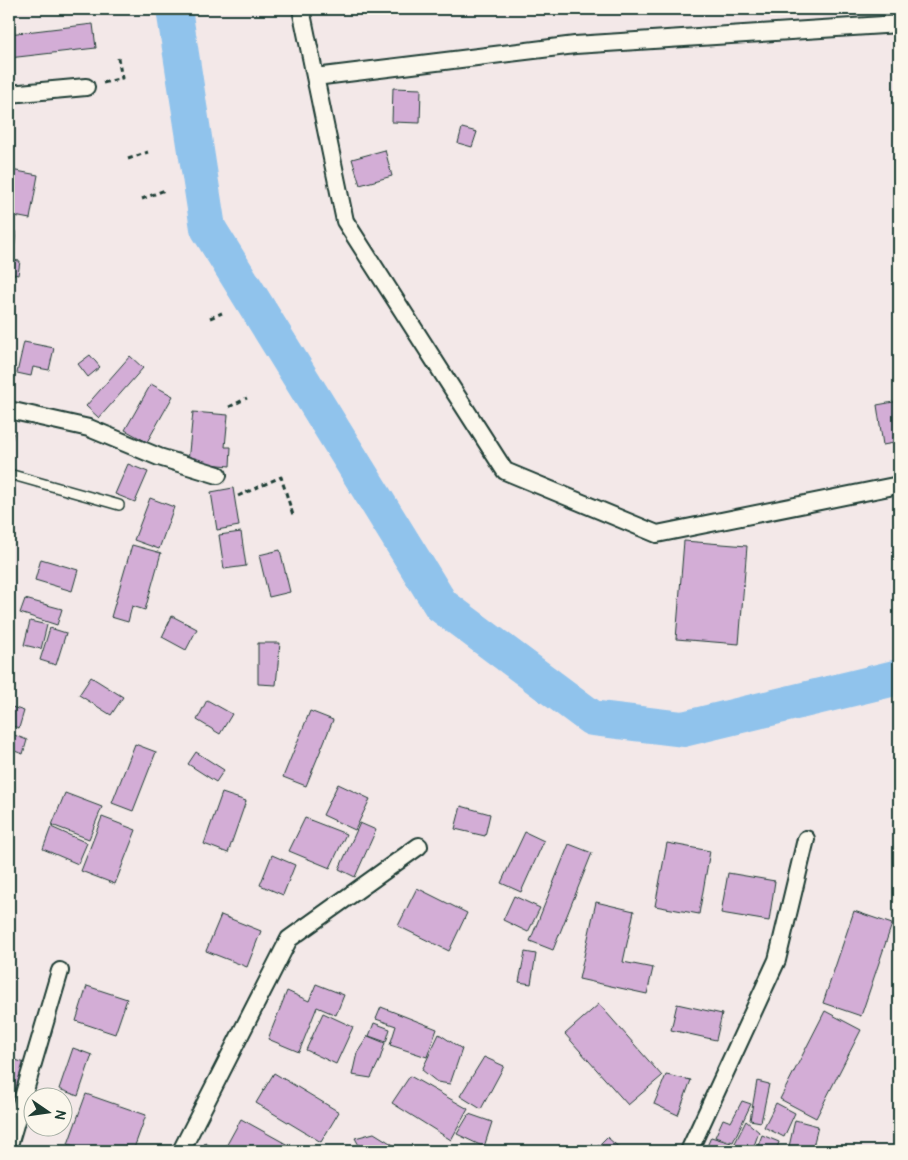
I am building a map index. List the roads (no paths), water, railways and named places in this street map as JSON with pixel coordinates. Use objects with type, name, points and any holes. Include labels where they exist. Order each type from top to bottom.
[{"type":"street","points":[[301,9],[344,222],[505,471],[657,534],[899,485]]},
{"type":"street","points":[[315,77],[575,45],[899,24]]},
{"type":"street","points":[[9,94],[86,87]]},
{"type":"street","points":[[9,410],[89,428],[159,458],[218,475]]},
{"type":"street","points":[[689,1151],[777,960],[806,839]]},
{"type":"street","points":[[181,1151],[289,939],[419,846]]},
{"type":"street","points":[[9,1145],[60,971]]},
{"type":"lane","points":[[9,474],[119,505]]},
{"type":"waterway","points":[[174,9],[208,228],[441,605],[592,718],[683,729],[899,677]]}]
